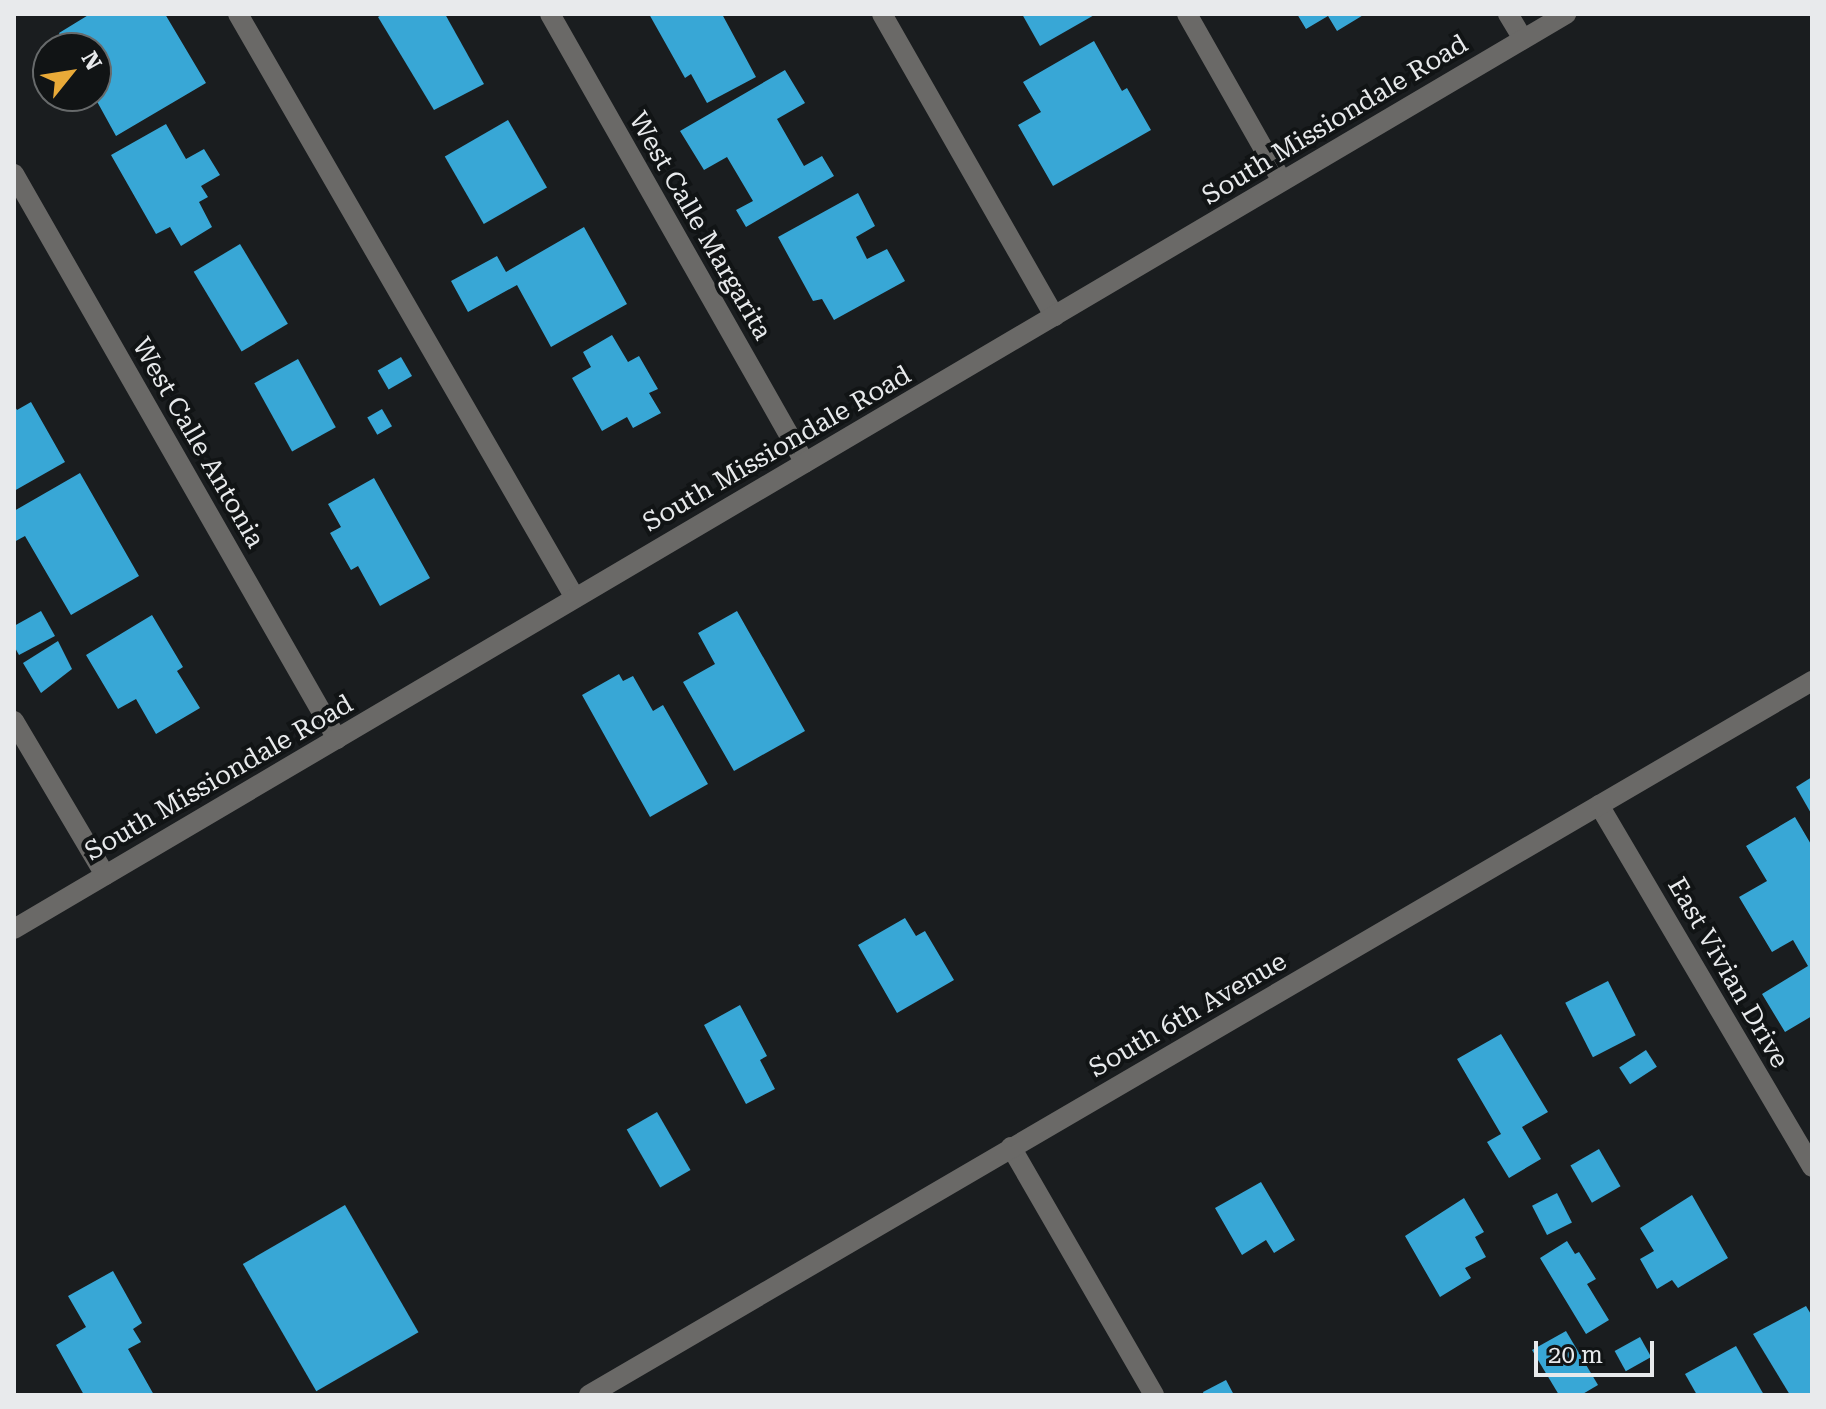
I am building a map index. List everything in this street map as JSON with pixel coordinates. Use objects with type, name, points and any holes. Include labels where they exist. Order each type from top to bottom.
[{"type":"street","points":[[238,14],[575,598]]},
{"type":"street","name":"West Calle Margarita","points":[[550,14],[805,463]]},
{"type":"street","points":[[882,14],[1054,316]]},
{"type":"street","points":[[1187,14],[1282,181]]},
{"type":"street","points":[[1508,14],[1523,39]]},
{"type":"street","name":"South Missiondale Road","points":[[14,929],[1566,14]]},
{"type":"street","name":"West Calle Antonia","points":[[14,174],[337,739]]},
{"type":"street","name":"South 6th Avenue","points":[[600,1392],[1011,1147],[1812,681]]},
{"type":"street","points":[[14,721],[105,875]]},
{"type":"street","name":"East Vivian Drive","points":[[1599,805],[1812,1167]]},
{"type":"street","points":[[1011,1147],[1154,1395]]},
{"type":"building","points":[[90,14],[165,14],[206,83],[116,136],[103,112],[112,112],[112,32],[61,32]]},
{"type":"building","points":[[383,14],[445,14],[484,84],[434,110],[378,17]]},
{"type":"building","points":[[649,14],[722,14],[756,77],[707,103],[691,74],[685,78]]},
{"type":"building","points":[[1022,14],[1096,14],[1040,46]]},
{"type":"building","points":[[1297,14],[1365,14],[1337,31],[1328,16],[1306,29]]},
{"type":"building","points":[[1094,41],[1122,91],[1127,88],[1151,130],[1053,186],[1018,125],[1041,112],[1023,82]]},
{"type":"building","points":[[785,70],[805,103],[777,119],[804,166],[822,156],[834,176],[746,227],[736,210],[753,201],[727,157],[704,170],[680,131]]},
{"type":"building","points":[[508,120],[547,188],[484,224],[445,157]]},
{"type":"building","points":[[166,124],[186,159],[204,149],[220,175],[201,186],[208,197],[199,202],[212,227],[181,246],[170,227],[156,234],[111,155]]},
{"type":"building","points":[[858,193],[875,226],[856,237],[867,259],[887,249],[905,281],[834,320],[822,299],[813,301],[778,237]]},
{"type":"building","points":[[584,227],[627,304],[551,347],[517,285],[468,312],[451,281],[497,256],[506,272]]},
{"type":"building","points":[[240,244],[288,324],[242,352],[194,272]]},
{"type":"building","points":[[612,335],[628,362],[639,356],[658,389],[649,393],[661,413],[633,428],[627,417],[602,431],[572,378],[591,367],[583,352]]},
{"type":"building","points":[[401,357],[412,376],[389,390],[378,370]]},
{"type":"building","points":[[298,359],[336,427],[292,451],[254,383]]},
{"type":"building","points":[[31,402],[65,462],[14,491],[14,405],[17,410]]},
{"type":"building","points":[[382,409],[392,426],[377,435],[367,418]]},
{"type":"building","points":[[80,473],[139,576],[71,615],[25,536],[14,542],[14,511]]},
{"type":"building","points":[[374,478],[430,578],[380,606],[358,566],[351,570],[330,533],[341,527],[328,504]]},
{"type":"building","points":[[41,611],[55,636],[19,655],[14,646],[14,626]]},
{"type":"building","points":[[737,611],[805,731],[734,771],[683,682],[715,664],[698,633]]},
{"type":"building","points":[[152,615],[183,667],[177,671],[200,708],[156,734],[136,699],[118,709],[86,655]]},
{"type":"building","points":[[58,641],[72,669],[41,693],[23,663]]},
{"type":"building","points":[[619,674],[623,681],[633,676],[653,711],[663,705],[708,784],[650,817],[582,695]]},
{"type":"building","points":[[1812,777],[1812,815],[1796,787]]},
{"type":"building","points":[[1795,817],[1812,846],[1812,1016],[1785,1032],[1762,994],[1808,966],[1793,940],[1772,952],[1739,897],[1767,881],[1746,846]]},
{"type":"building","points":[[905,918],[916,936],[925,931],[954,980],[897,1013],[858,945]]},
{"type":"building","points":[[1608,981],[1636,1035],[1593,1057],[1565,1003]]},
{"type":"building","points":[[740,1005],[767,1056],[760,1060],[775,1089],[746,1104],[704,1025]]},
{"type":"building","points":[[1501,1034],[1548,1112],[1522,1127],[1541,1159],[1509,1178],[1487,1142],[1501,1134],[1457,1059]]},
{"type":"building","points":[[1646,1050],[1657,1067],[1630,1084],[1619,1067]]},
{"type":"building","points":[[657,1112],[690,1170],[660,1188],[627,1130]]},
{"type":"building","points":[[1599,1149],[1620,1186],[1592,1203],[1570,1166]]},
{"type":"building","points":[[1261,1182],[1295,1240],[1274,1253],[1266,1240],[1242,1255],[1215,1208]]},
{"type":"building","points":[[1557,1193],[1572,1222],[1547,1235],[1532,1206]]},
{"type":"building","points":[[1692,1195],[1728,1258],[1678,1288],[1672,1280],[1657,1289],[1640,1259],[1654,1251],[1640,1228]]},
{"type":"building","points":[[1464,1198],[1484,1232],[1475,1237],[1486,1257],[1465,1268],[1471,1278],[1440,1297],[1405,1236]]},
{"type":"building","points":[[345,1205],[418,1332],[316,1391],[243,1264]]},
{"type":"building","points":[[1567,1241],[1575,1254],[1579,1252],[1596,1279],[1587,1284],[1609,1320],[1586,1334],[1540,1258]]},
{"type":"building","points":[[113,1271],[142,1323],[133,1329],[141,1342],[128,1349],[154,1395],[84,1395],[56,1345],[86,1327],[68,1296]]},
{"type":"building","points":[[1806,1306],[1812,1316],[1812,1395],[1790,1395],[1753,1334]]},
{"type":"building","points":[[1566,1331],[1598,1385],[1581,1395],[1559,1395],[1532,1350]]},
{"type":"building","points":[[1640,1337],[1651,1357],[1626,1371],[1615,1351]]},
{"type":"building","points":[[1736,1346],[1764,1395],[1697,1395],[1685,1374]]},
{"type":"building","points":[[1226,1380],[1234,1395],[1204,1395],[1203,1392]]}]
